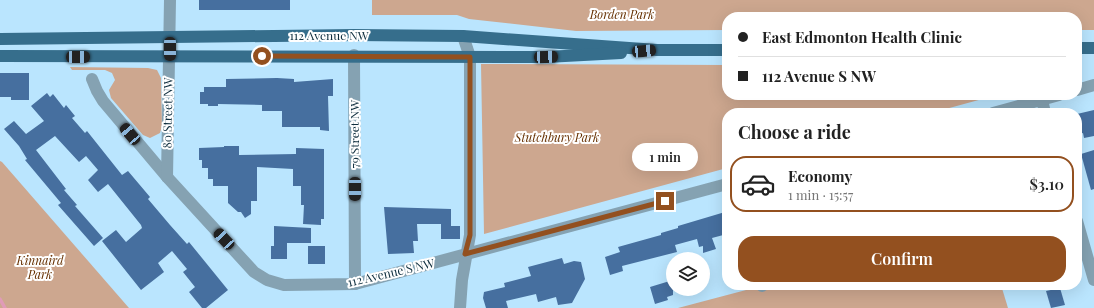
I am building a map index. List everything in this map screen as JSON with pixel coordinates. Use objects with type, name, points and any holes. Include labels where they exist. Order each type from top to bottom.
[{"type":"main road","name":"112 Avenue NW","points":[[0,39],[354,35],[463,36],[657,50]]},
{"type":"main road","points":[[1082,48],[1094,48]]},
{"type":"main road","name":"112 Avenue NW","points":[[0,56],[170,57],[354,55],[553,57],[657,50],[722,50]]},
{"type":"street","name":"80 Street NW","points":[[167,177],[170,0]]},
{"type":"street","points":[[460,308],[465,254],[470,235],[470,57],[463,36]]},
{"type":"street","name":"79 Street NW","points":[[354,55],[355,284]]},
{"type":"street","name":"112 Avenue S NW","points":[[92,78],[103,101],[167,177],[254,272],[260,277],[284,285],[355,284],[722,185]]},
{"type":"street","points":[[1082,89],[1094,85]]},
{"type":"street","points":[[1009,108],[1035,100]]},
{"type":"street","points":[[1082,238],[1094,280]]},
{"type":"green space","name":"Borden Park","points":[[372,0],[1094,0],[1094,30],[1082,30],[1082,12],[722,12],[722,30],[576,31],[469,19],[457,15],[372,15]]},
{"type":"green space","name":"Stutchbury Park","points":[[481,64],[722,65],[722,100],[979,100],[949,108],[722,108],[722,169],[484,234]]},
{"type":"green space","points":[[70,67],[148,68],[157,70],[161,78],[162,126],[160,133],[150,138],[143,135],[111,98],[109,90],[115,80],[112,73],[105,70],[72,70]]},
{"type":"green space","name":"Kinnaird Park","points":[[0,161],[2,162],[129,308],[0,308]]},
{"type":"green space","points":[[746,290],[1003,290],[1008,308],[678,308]]},
{"type":"building","points":[[199,0],[290,0],[290,10],[199,10]]},
{"type":"building","points":[[0,73],[29,73],[29,100],[11,100],[11,97],[0,97]]},
{"type":"building","points":[[226,79],[294,79],[294,82],[333,79],[333,96],[328,96],[329,131],[320,130],[320,127],[282,127],[282,111],[262,111],[262,105],[218,104],[218,106],[208,106],[208,104],[200,104],[200,92],[204,92],[204,87],[226,87]]},
{"type":"building","points":[[47,93],[50,97],[53,94],[64,108],[66,105],[75,116],[72,118],[85,133],[87,131],[122,175],[128,171],[150,197],[148,199],[187,244],[189,242],[228,290],[206,308],[202,308],[189,292],[195,287],[183,272],[187,269],[172,251],[158,263],[164,272],[141,290],[102,241],[116,230],[126,242],[142,228],[141,225],[108,184],[98,192],[88,180],[98,170],[86,156],[79,162],[55,136],[36,150],[66,189],[64,190],[77,205],[75,206],[103,238],[94,246],[58,205],[61,203],[25,160],[27,159],[19,146],[4,129],[14,121],[26,134],[44,121],[31,106]]},
{"type":"building","points":[[1094,110],[1094,136],[1084,138],[1082,133],[1082,113]]},
{"type":"building","points":[[239,146],[239,155],[296,154],[296,148],[324,149],[324,219],[321,219],[321,225],[303,224],[304,205],[301,205],[301,186],[293,186],[293,169],[257,167],[257,201],[251,201],[251,214],[245,218],[241,212],[238,212],[228,203],[228,186],[213,186],[213,179],[208,179],[208,168],[202,168],[202,160],[199,160],[199,148]]},
{"type":"building","points":[[1094,150],[1094,189],[1091,190],[1082,158],[1082,154]]},
{"type":"building","points":[[384,207],[451,209],[451,226],[460,226],[460,239],[441,239],[441,224],[417,224],[418,241],[413,241],[414,253],[388,254]]},
{"type":"building","points":[[722,213],[722,235],[712,238],[716,249],[703,252],[703,246],[699,247],[697,239],[675,245],[677,252],[666,252],[666,255],[622,266],[623,271],[610,275],[605,257],[620,252],[618,247],[661,235],[661,233],[678,228],[678,226]]},
{"type":"building","points":[[274,226],[311,228],[311,243],[287,243],[287,259],[271,259],[271,246],[274,246]]},
{"type":"building","points":[[308,246],[325,246],[325,264],[308,264]]},
{"type":"building","points":[[562,258],[564,264],[574,261],[581,262],[585,279],[572,303],[558,305],[556,297],[538,302],[536,294],[506,301],[508,308],[486,308],[483,298],[484,292],[505,287],[504,283],[531,276],[528,267]]},
{"type":"building","points":[[666,282],[666,296],[670,296],[667,297],[668,300],[655,304],[650,287]]},
{"type":"building","points":[[1061,290],[1065,305],[1051,308],[1046,291]]},
{"type":"waterway","points":[[0,299],[5,308]]},
{"type":"route","points":[[262,56],[354,55],[470,57],[470,235],[465,254],[665,201]]}]
